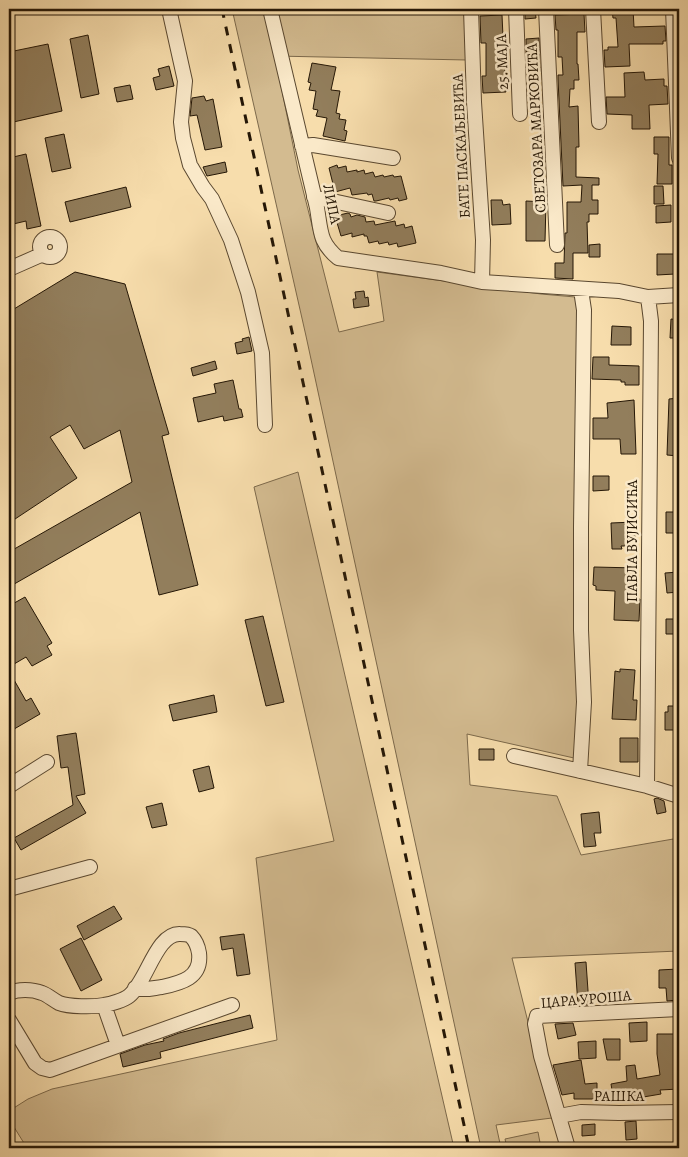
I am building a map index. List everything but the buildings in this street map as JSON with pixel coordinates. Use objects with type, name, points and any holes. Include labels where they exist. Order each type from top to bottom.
[{"type":"street","points":[[169,9],[185,81],[181,122],[183,138],[190,165],[212,199],[231,240],[248,292],[262,353],[265,425]]},
{"type":"street","name":"ЛИПА","points":[[270,9],[323,240],[329,250],[338,258],[441,273],[482,282],[628,292],[648,297],[679,295]]},
{"type":"street","name":"БАТЕ ПАСКАЉЕВИЋА","points":[[471,9],[474,102],[483,240],[482,282]]},
{"type":"street","name":"25. МАЈА","points":[[516,9],[520,114]]},
{"type":"street","name":"СВЕТОЗАРА МАРКОВИЋА","points":[[546,9],[558,245]]},
{"type":"street","points":[[593,9],[599,122]]},
{"type":"street","points":[[673,9],[679,158]]},
{"type":"street","points":[[302,146],[313,145],[393,158]]},
{"type":"street","points":[[314,197],[388,213]]},
{"type":"street","points":[[9,269],[42,254]]},
{"type":"street","points":[[580,771],[584,702],[581,630],[584,310],[581,290]]},
{"type":"street","name":"ПАВЛА ВУЈИСИЋА","points":[[646,786],[651,321],[648,297]]},
{"type":"street","points":[[514,756],[646,786],[679,796]]},
{"type":"street","points":[[9,786],[47,762]]},
{"type":"street","points":[[9,889],[90,867]]},
{"type":"street","points":[[9,993],[17,990],[41,993],[69,1006],[104,1005],[129,997],[165,940],[175,934],[188,934],[192,937],[197,945],[199,963],[195,972],[187,980],[146,990],[136,988]]},
{"type":"street","points":[[104,1005],[118,1045]]},
{"type":"street","points":[[9,1020],[35,1064],[50,1070],[232,1005]]},
{"type":"street","name":"ЦАРА УРОША","points":[[559,1116],[541,1056],[535,1024],[536,1016],[679,1009]]},
{"type":"street","name":"РАШКА","points":[[559,1116],[581,1112],[679,1112]]},
{"type":"street","points":[[559,1116],[568,1148]]},
{"type":"shaded area","points":[[232,9],[466,9],[467,60],[275,56],[298,170],[339,332],[384,321],[377,272],[575,297],[579,309],[579,700],[574,758],[467,734],[470,785],[557,796],[581,855],[679,838],[679,951],[512,958],[552,1118],[496,1125],[501,1148],[481,1148],[306,336]]},
{"type":"shaded area","points":[[298,472],[454,1148],[27,1148],[9,1119],[9,1111],[28,1099],[52,1089],[277,1040],[256,858],[334,841],[254,487]]},
{"type":"shaded area","points":[[538,1132],[541,1148],[507,1148],[505,1139]]},
{"type":"railway","points":[[222,9],[469,1148]]}]
